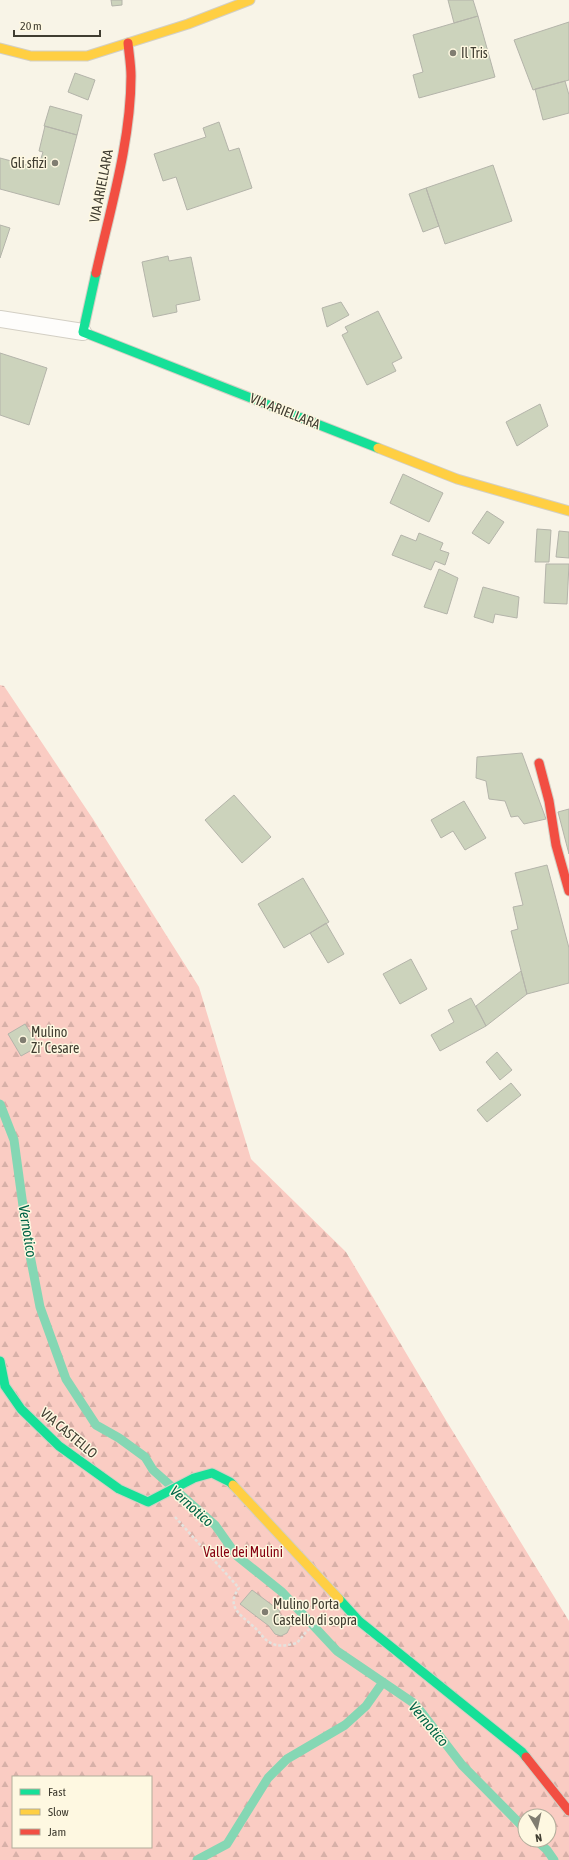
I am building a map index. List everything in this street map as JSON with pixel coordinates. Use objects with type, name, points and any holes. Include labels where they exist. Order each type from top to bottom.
[{"type":"street","points":[[0,48],[31,56],[86,56],[188,24],[250,0]]},
{"type":"street","name":"VIA ARIELLARA","points":[[128,43],[131,81],[124,146],[110,217],[91,289],[82,332],[457,479],[569,512]]},
{"type":"street","points":[[539,763],[549,801],[556,845],[569,891]]},
{"type":"street","name":"VIA CASTELLO","points":[[0,1362],[5,1386],[21,1409],[53,1441],[119,1489],[148,1502],[160,1496]]},
{"type":"street","points":[[160,1496],[194,1478],[212,1473],[230,1482],[359,1621],[522,1752],[569,1811]]},
{"type":"lane","name":"VIA ARIELLARA","points":[[0,320],[82,332]]},
{"type":"path","points":[[160,1496],[239,1588],[233,1597],[234,1607],[246,1621],[257,1630],[261,1637],[272,1644],[287,1646],[298,1643],[306,1632],[328,1613]]},
{"type":"green space","name":"Valle dei Mulini","points":[[0,685],[4,686],[93,819],[199,987],[251,1159],[346,1252],[447,1422],[569,1621],[569,1860],[0,1860]]},
{"type":"building","points":[[111,0],[122,0],[122,5],[112,6]]},
{"type":"building","points":[[448,0],[473,0],[478,16],[454,23]]},
{"type":"building","name":"Il Tris","points":[[478,16],[495,77],[419,98],[413,75],[423,72],[413,35]]},
{"type":"building","points":[[569,22],[569,80],[533,90],[514,40]]},
{"type":"building","points":[[75,73],[95,80],[88,100],[68,92]]},
{"type":"building","points":[[565,81],[569,95],[569,113],[543,120],[535,89]]},
{"type":"building","points":[[50,106],[82,115],[77,135],[44,126]]},
{"type":"building","points":[[219,122],[229,151],[239,148],[252,188],[187,210],[176,177],[163,181],[154,154],[206,137],[203,128]]},
{"type":"building","name":"Gli sfizi","points":[[45,126],[77,135],[59,205],[0,189],[0,158],[38,168],[43,152],[39,151]]},
{"type":"building","points":[[493,165],[512,221],[445,244],[426,188]]},
{"type":"building","points":[[426,188],[439,226],[423,232],[409,194]]},
{"type":"building","points":[[0,225],[10,228],[0,258]]},
{"type":"building","points":[[168,256],[169,261],[191,257],[200,300],[176,305],[177,312],[153,317],[142,262]]},
{"type":"building","points":[[341,302],[349,315],[327,327],[322,308]]},
{"type":"building","points":[[378,311],[402,358],[392,363],[396,371],[367,385],[342,335],[348,332],[345,327]]},
{"type":"building","points":[[0,353],[47,368],[29,425],[0,415]]},
{"type":"building","points":[[540,404],[548,426],[517,446],[506,422]]},
{"type":"building","points":[[403,474],[443,493],[429,522],[390,503]]},
{"type":"building","points":[[487,511],[504,522],[489,544],[472,533]]},
{"type":"building","points":[[537,529],[551,530],[549,562],[535,562]]},
{"type":"building","points":[[559,531],[569,532],[569,558],[556,557]]},
{"type":"building","points":[[419,533],[443,543],[440,550],[449,553],[445,565],[435,561],[431,570],[392,555],[401,535],[416,541]]},
{"type":"building","points":[[546,564],[569,564],[567,604],[544,603]]},
{"type":"building","points":[[439,569],[458,578],[447,614],[424,607]]},
{"type":"building","points":[[483,587],[519,597],[517,618],[495,614],[493,623],[474,617]]},
{"type":"building","points":[[522,753],[546,819],[524,824],[518,816],[511,817],[505,801],[489,799],[486,781],[476,778],[477,757]]},
{"type":"building","points":[[234,795],[271,837],[242,863],[205,820]]},
{"type":"building","points":[[464,801],[486,838],[465,850],[453,831],[441,838],[431,820]]},
{"type":"building","points":[[569,809],[569,854],[558,812]]},
{"type":"building","points":[[547,865],[569,948],[569,983],[527,994],[511,931],[518,929],[513,907],[523,905],[515,873]]},
{"type":"building","points":[[303,878],[329,922],[284,948],[258,904]]},
{"type":"building","points":[[326,923],[344,954],[328,963],[310,933]]},
{"type":"building","points":[[411,959],[427,989],[400,1004],[383,974]]},
{"type":"building","points":[[521,971],[527,994],[486,1026],[476,1006]]},
{"type":"building","points":[[471,998],[486,1026],[440,1051],[431,1035],[454,1022],[448,1010]]},
{"type":"building","name":"Mulino Zi' Cesare","points":[[25,1024],[39,1046],[21,1056],[8,1034]]},
{"type":"building","points":[[497,1052],[512,1070],[500,1080],[486,1062]]},
{"type":"building","points":[[511,1083],[521,1095],[487,1122],[477,1110]]},
{"type":"building","name":"Mulino Porta Castello di sopra","points":[[252,1590],[280,1611],[278,1614],[289,1620],[290,1627],[287,1633],[281,1636],[275,1634],[269,1626],[240,1604]]},
{"type":"waterway","name":"Vernotico","points":[[0,1104],[14,1140],[29,1250],[40,1307],[66,1379],[96,1425],[119,1438],[145,1457],[153,1470],[215,1525],[237,1556],[282,1592],[337,1651],[415,1704],[462,1765],[517,1821]]},
{"type":"waterway","points":[[197,1860],[227,1844],[268,1778],[287,1759],[345,1725],[366,1706],[383,1682]]},
{"type":"waterway","name":"Vernotico","points":[[545,1848],[554,1860]]},
{"type":"traffic: fast","points":[[96,273],[83,332],[378,448]]},
{"type":"traffic: fast","points":[[0,1361],[5,1386],[21,1409],[59,1446],[119,1489],[148,1502],[194,1478],[212,1473],[233,1485]]},
{"type":"traffic: fast","points":[[339,1599],[359,1621],[522,1752],[526,1757]]},
{"type":"traffic: slow","points":[[0,48],[31,56],[87,56],[188,24],[250,0]]},
{"type":"traffic: slow","points":[[378,448],[457,479],[569,511]]},
{"type":"traffic: slow","points":[[233,1485],[339,1599]]},
{"type":"traffic: jam","points":[[96,273],[119,175],[128,125],[131,76],[128,43]]},
{"type":"traffic: jam","points":[[539,763],[549,801],[556,845],[569,891]]},
{"type":"traffic: jam","points":[[526,1757],[569,1811]]},
{"type":"place","name":"Il Tris","points":[[453,53]]},
{"type":"place","name":"Gli sfizi","points":[[55,163]]},
{"type":"place","name":"Mulino Zi' Cesare","points":[[23,1040]]},
{"type":"place","name":"Mulino Porta Castello di sopra","points":[[265,1612]]}]
